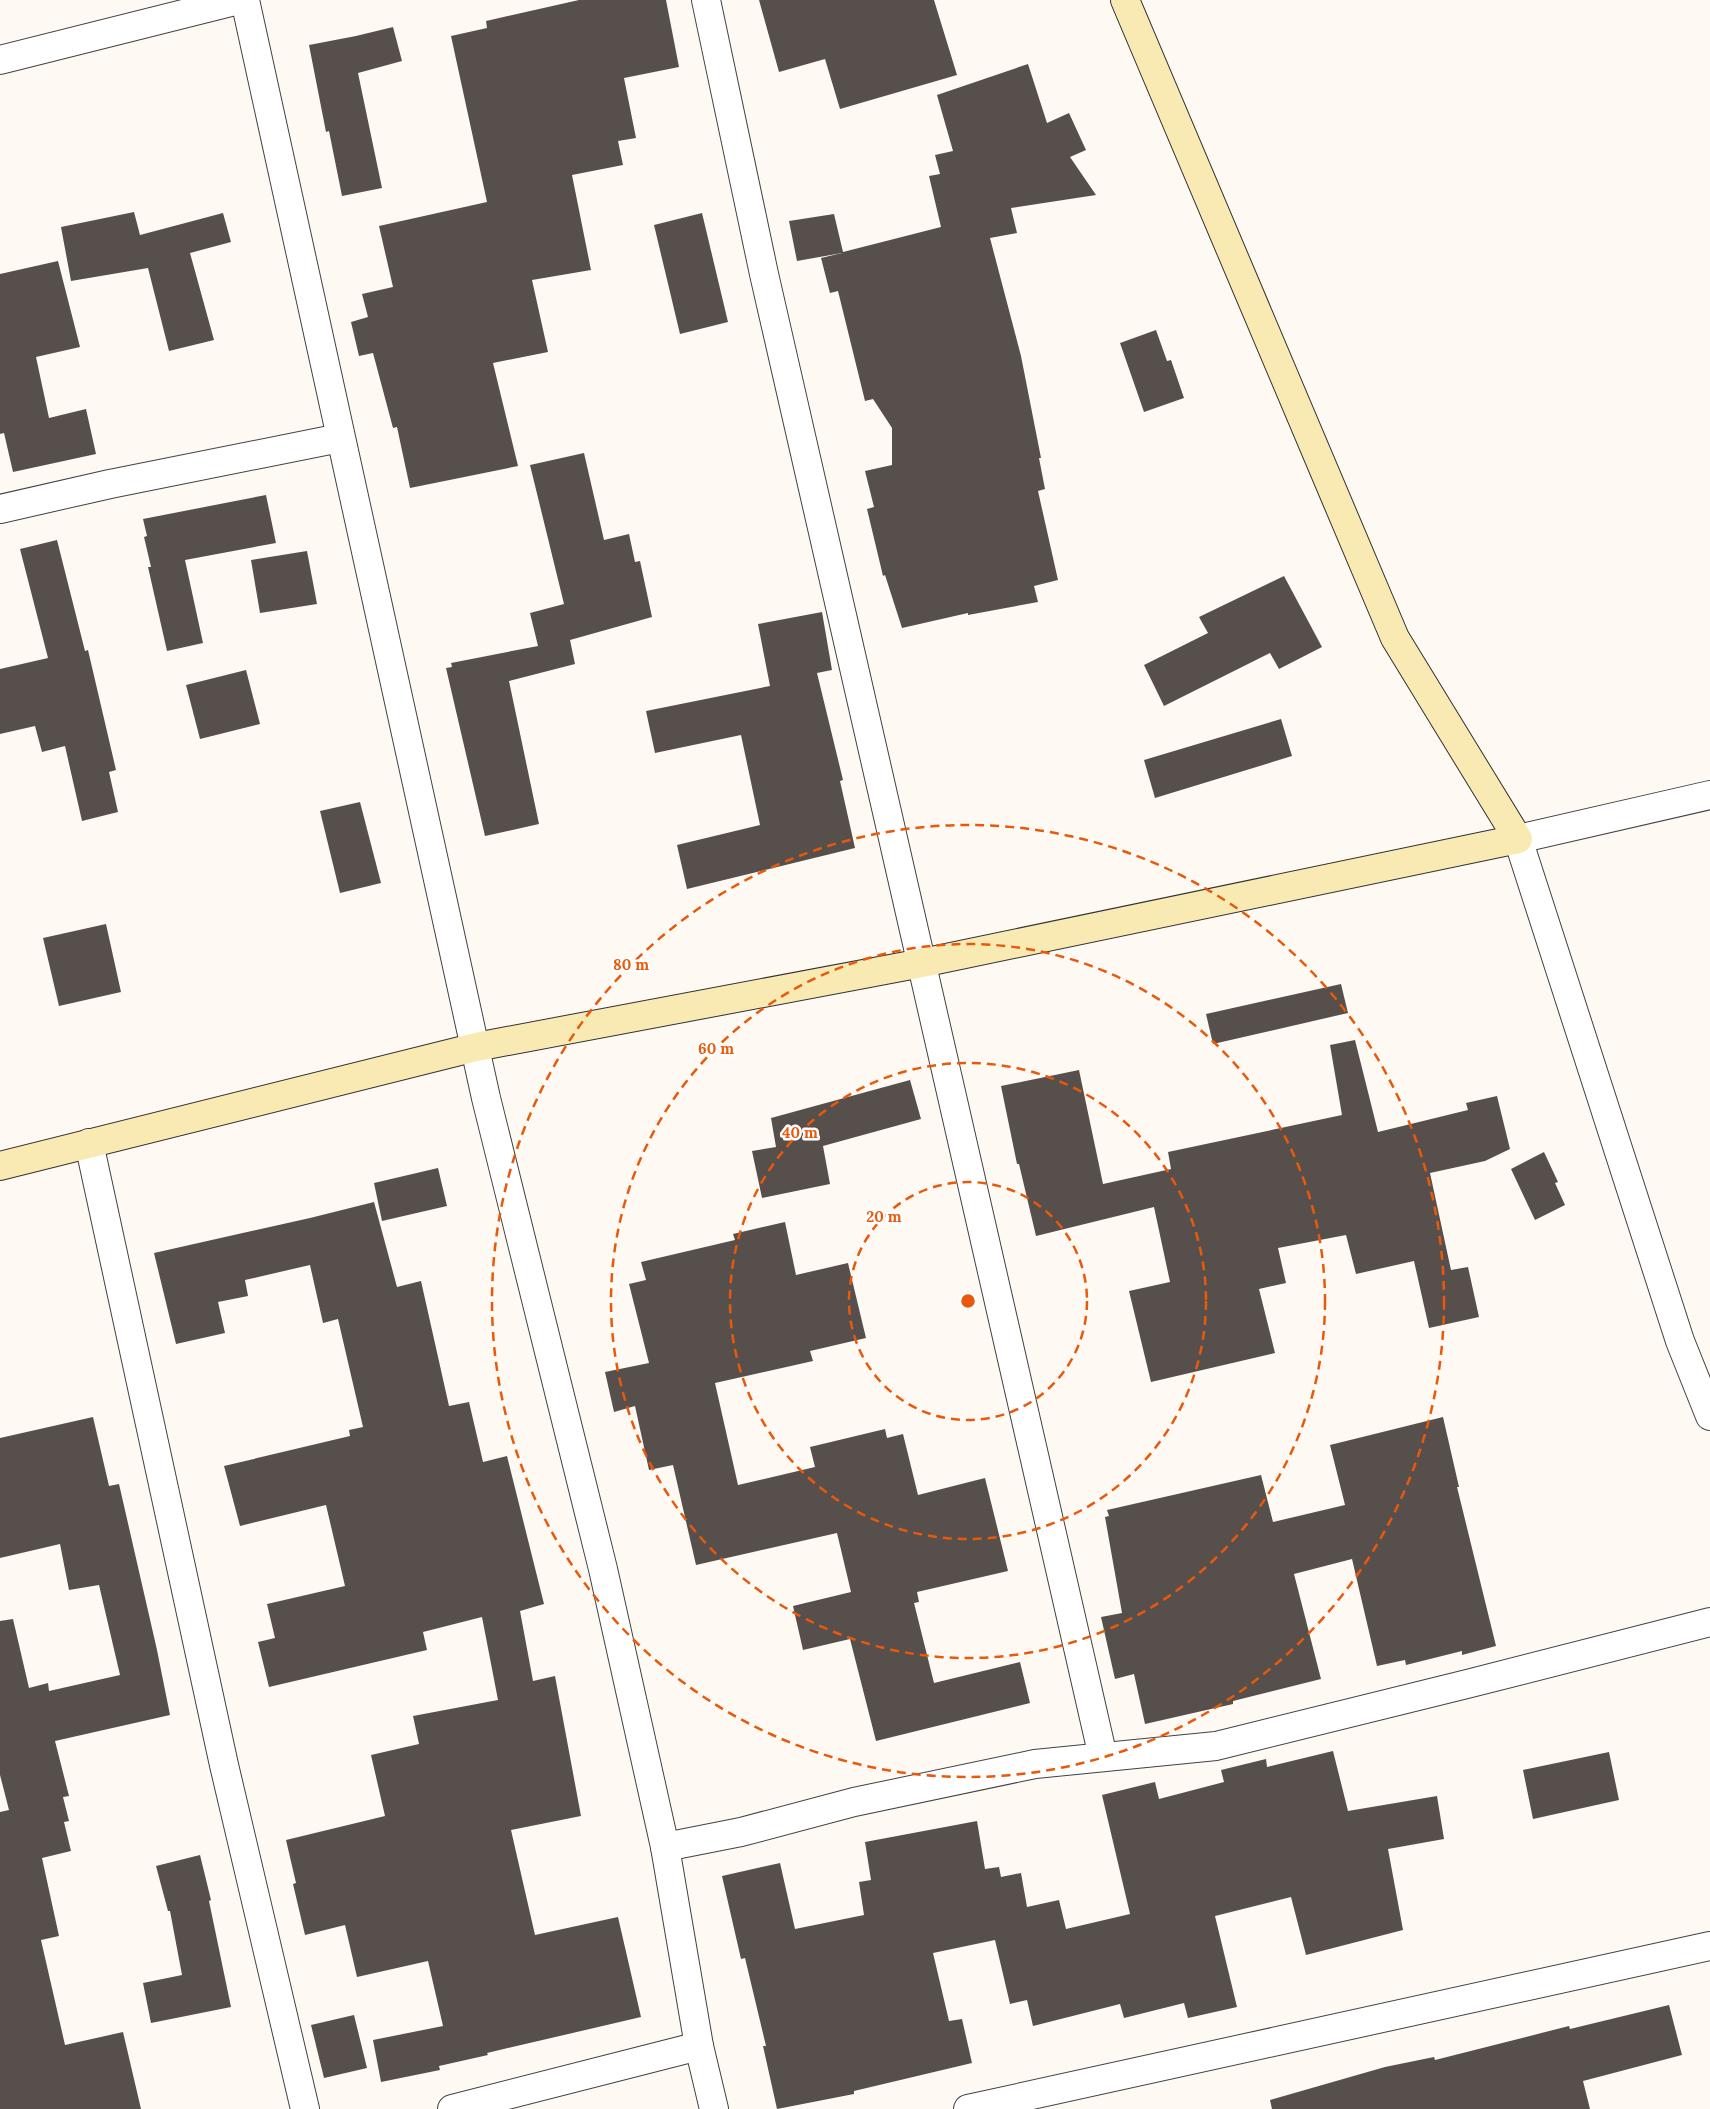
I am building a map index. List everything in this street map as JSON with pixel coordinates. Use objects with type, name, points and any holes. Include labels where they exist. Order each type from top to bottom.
[{"type":"street","points":[[0,60],[239,0]]},
{"type":"street","points":[[245,0],[486,1098],[602,1569],[665,1847],[699,2046],[714,2109]]},
{"type":"street","points":[[706,0],[764,274],[1103,1757]]},
{"type":"street","points":[[1125,0],[1395,638],[1518,839],[1680,1341],[1710,1416]]},
{"type":"street","points":[[0,508],[335,439]]},
{"type":"street","points":[[0,1166],[476,1047],[922,963],[1518,839],[1710,795]]},
{"type":"street","points":[[89,1143],[224,1765],[305,2109]]},
{"type":"street","points":[[665,1847],[741,1832],[854,1802],[1035,1764],[1216,1746],[1710,1622]]},
{"type":"street","points":[[968,2109],[1710,1946]]},
{"type":"street","points":[[452,2109],[699,2046]]},
{"type":"building","points":[[579,0],[666,0],[679,67],[624,78],[636,138],[618,141],[623,165],[572,175],[591,270],[532,280],[548,352],[493,363],[518,466],[410,488],[397,427],[393,428],[373,353],[359,356],[351,322],[368,317],[362,294],[393,287],[379,226],[487,202],[451,36],[487,28],[486,21]]},
{"type":"building","points":[[759,0],[934,0],[957,75],[840,109],[825,59],[779,72]]},
{"type":"building","points":[[393,27],[402,61],[358,73],[382,188],[342,196],[329,131],[326,132],[309,45]]},
{"type":"building","points":[[1028,64],[1047,123],[1069,113],[1086,150],[1070,157],[1096,195],[1011,208],[1017,233],[990,238],[1021,356],[1041,458],[1039,458],[1045,489],[1038,491],[1058,580],[1034,586],[1038,602],[968,615],[968,613],[902,628],[885,575],[883,576],[867,509],[874,507],[865,471],[892,465],[892,428],[873,399],[865,401],[838,291],[830,293],[821,258],[842,253],[797,261],[789,221],[834,214],[843,252],[941,227],[929,176],[940,174],[935,155],[953,151],[937,95]]},
{"type":"building","points":[[134,212],[140,235],[223,213],[231,242],[190,253],[214,340],[169,351],[148,268],[71,281],[61,227]]},
{"type":"building","points":[[702,213],[728,322],[680,334],[654,225]]},
{"type":"building","points":[[58,261],[80,347],[36,357],[49,418],[86,409],[96,454],[13,472],[4,433],[0,434],[0,274]]},
{"type":"building","points":[[1156,330],[1167,361],[1171,360],[1184,398],[1144,412],[1120,343]]},
{"type":"building","points":[[584,453],[604,540],[629,534],[635,562],[640,561],[652,617],[570,640],[575,664],[509,681],[539,824],[485,836],[446,668],[452,667],[451,663],[538,646],[530,613],[564,604],[530,465]]},
{"type":"building","points":[[266,495],[276,543],[185,560],[203,643],[167,651],[148,567],[151,567],[144,537],[147,536],[143,519]]},
{"type":"building","points":[[57,540],[85,651],[88,650],[116,770],[109,772],[118,812],[82,821],[65,746],[42,752],[35,726],[0,734],[0,669],[48,658],[20,549]]},
{"type":"building","points":[[307,551],[317,604],[260,613],[251,560]]},
{"type":"building","points":[[1284,576],[1322,647],[1279,669],[1270,653],[1164,706],[1144,665],[1208,633],[1199,617]]},
{"type":"building","points":[[822,612],[832,670],[817,673],[843,780],[840,781],[855,848],[687,889],[677,845],[760,825],[741,735],[655,753],[646,711],[770,686],[758,624]]},
{"type":"building","points":[[246,670],[260,724],[200,739],[186,685]]},
{"type":"building","points":[[1281,719],[1292,756],[1155,798],[1144,760]]},
{"type":"building","points":[[360,802],[381,883],[340,893],[320,811]]},
{"type":"building","points":[[106,924],[121,992],[59,1006],[43,938]]},
{"type":"building","points":[[1341,984],[1348,1013],[1213,1044],[1206,1014]]},
{"type":"building","points":[[1355,1040],[1378,1132],[1468,1110],[1466,1103],[1497,1096],[1510,1149],[1485,1161],[1430,1173],[1451,1270],[1468,1267],[1479,1317],[1429,1328],[1414,1261],[1356,1274],[1346,1235],[1278,1248],[1286,1283],[1259,1289],[1275,1353],[1151,1382],[1129,1291],[1170,1282],[1154,1207],[1036,1236],[1019,1164],[1017,1164],[1001,1086],[1079,1070],[1103,1184],[1171,1169],[1168,1152],[1342,1115],[1330,1045]]},
{"type":"building","points":[[910,1080],[921,1119],[823,1146],[830,1184],[762,1198],[752,1151],[776,1147],[771,1118]]},
{"type":"building","points":[[1544,1152],[1558,1182],[1555,1183],[1565,1205],[1535,1220],[1511,1169]]},
{"type":"building","points":[[438,1168],[447,1206],[382,1221],[374,1183]]},
{"type":"building","points":[[374,1202],[397,1287],[421,1281],[449,1406],[469,1402],[483,1462],[507,1456],[544,1604],[520,1611],[533,1681],[555,1676],[581,1816],[511,1830],[535,1935],[618,1917],[641,2017],[487,2053],[488,2055],[439,2066],[440,2070],[381,2082],[373,2040],[443,2026],[428,1961],[357,1977],[345,1925],[305,1935],[293,1884],[296,1883],[286,1840],[385,1816],[371,1755],[419,1744],[413,1716],[498,1700],[482,1617],[423,1632],[427,1650],[269,1687],[258,1642],[275,1638],[267,1604],[345,1586],[326,1505],[240,1526],[224,1466],[350,1436],[349,1430],[363,1427],[338,1319],[323,1323],[310,1265],[245,1280],[248,1296],[218,1302],[225,1333],[176,1344],[154,1253]]},
{"type":"building","points":[[785,1222],[796,1275],[848,1263],[866,1338],[810,1351],[813,1361],[715,1383],[738,1485],[815,1467],[810,1447],[885,1429],[887,1438],[903,1434],[918,1495],[985,1478],[1008,1571],[917,1592],[919,1602],[914,1603],[934,1683],[1020,1662],[1030,1703],[876,1741],[850,1639],[803,1650],[793,1606],[851,1592],[837,1533],[696,1565],[673,1465],[649,1470],[635,1406],[614,1412],[605,1372],[649,1363],[629,1284],[646,1280],[641,1262],[735,1240],[733,1234]]},
{"type":"building","points":[[93,1417],[109,1486],[119,1484],[170,1715],[55,1741],[69,1796],[63,1797],[69,1821],[64,1822],[71,1851],[42,1858],[59,1936],[41,1940],[65,2045],[123,2032],[141,2109],[0,2109],[0,1812],[9,1810],[0,1775],[0,1621],[13,1619],[29,1688],[48,1683],[49,1691],[120,1675],[99,1585],[69,1590],[60,1544],[0,1558],[0,1438]]},
{"type":"building","points":[[1443,1417],[1459,1487],[1457,1487],[1496,1646],[1462,1655],[1462,1651],[1406,1665],[1405,1660],[1377,1666],[1352,1559],[1294,1574],[1321,1679],[1233,1701],[1233,1704],[1145,1724],[1134,1674],[1115,1679],[1101,1617],[1122,1613],[1105,1517],[1109,1516],[1107,1510],[1261,1475],[1273,1522],[1345,1505],[1330,1445]]},
{"type":"building","points":[[1333,1751],[1348,1811],[1437,1796],[1444,1839],[1388,1849],[1403,1930],[1306,1955],[1291,1897],[1215,1916],[1237,2007],[1188,2018],[1184,2003],[1124,2018],[1120,2004],[1033,2026],[1027,2000],[1010,2004],[995,1940],[933,1953],[949,2021],[962,2019],[972,2063],[854,2091],[854,2094],[777,2109],[763,2046],[766,2046],[745,1958],[741,1959],[722,1876],[780,1863],[795,1929],[864,1915],[859,1882],[871,1880],[865,1842],[977,1821],[985,1869],[999,1867],[1001,1877],[1021,1873],[1027,1907],[1059,1900],[1066,1929],[1130,1914],[1102,1795],[1155,1782],[1159,1799],[1224,1782],[1221,1770],[1266,1759],[1267,1767]]},
{"type":"building","points":[[1609,1752],[1619,1800],[1533,1819],[1523,1770]]},
{"type":"building","points":[[200,1855],[211,1900],[209,1901],[231,2007],[151,2023],[143,1983],[182,1975],[170,1911],[168,1911],[156,1866]]},
{"type":"building","points":[[1669,2005],[1682,2055],[1583,2081],[1590,2109],[1272,2109],[1270,2100],[1385,2067],[1434,2057],[1435,2060],[1569,2026],[1570,2029]]},
{"type":"building","points":[[354,2015],[367,2068],[324,2078],[311,2025]]}]
